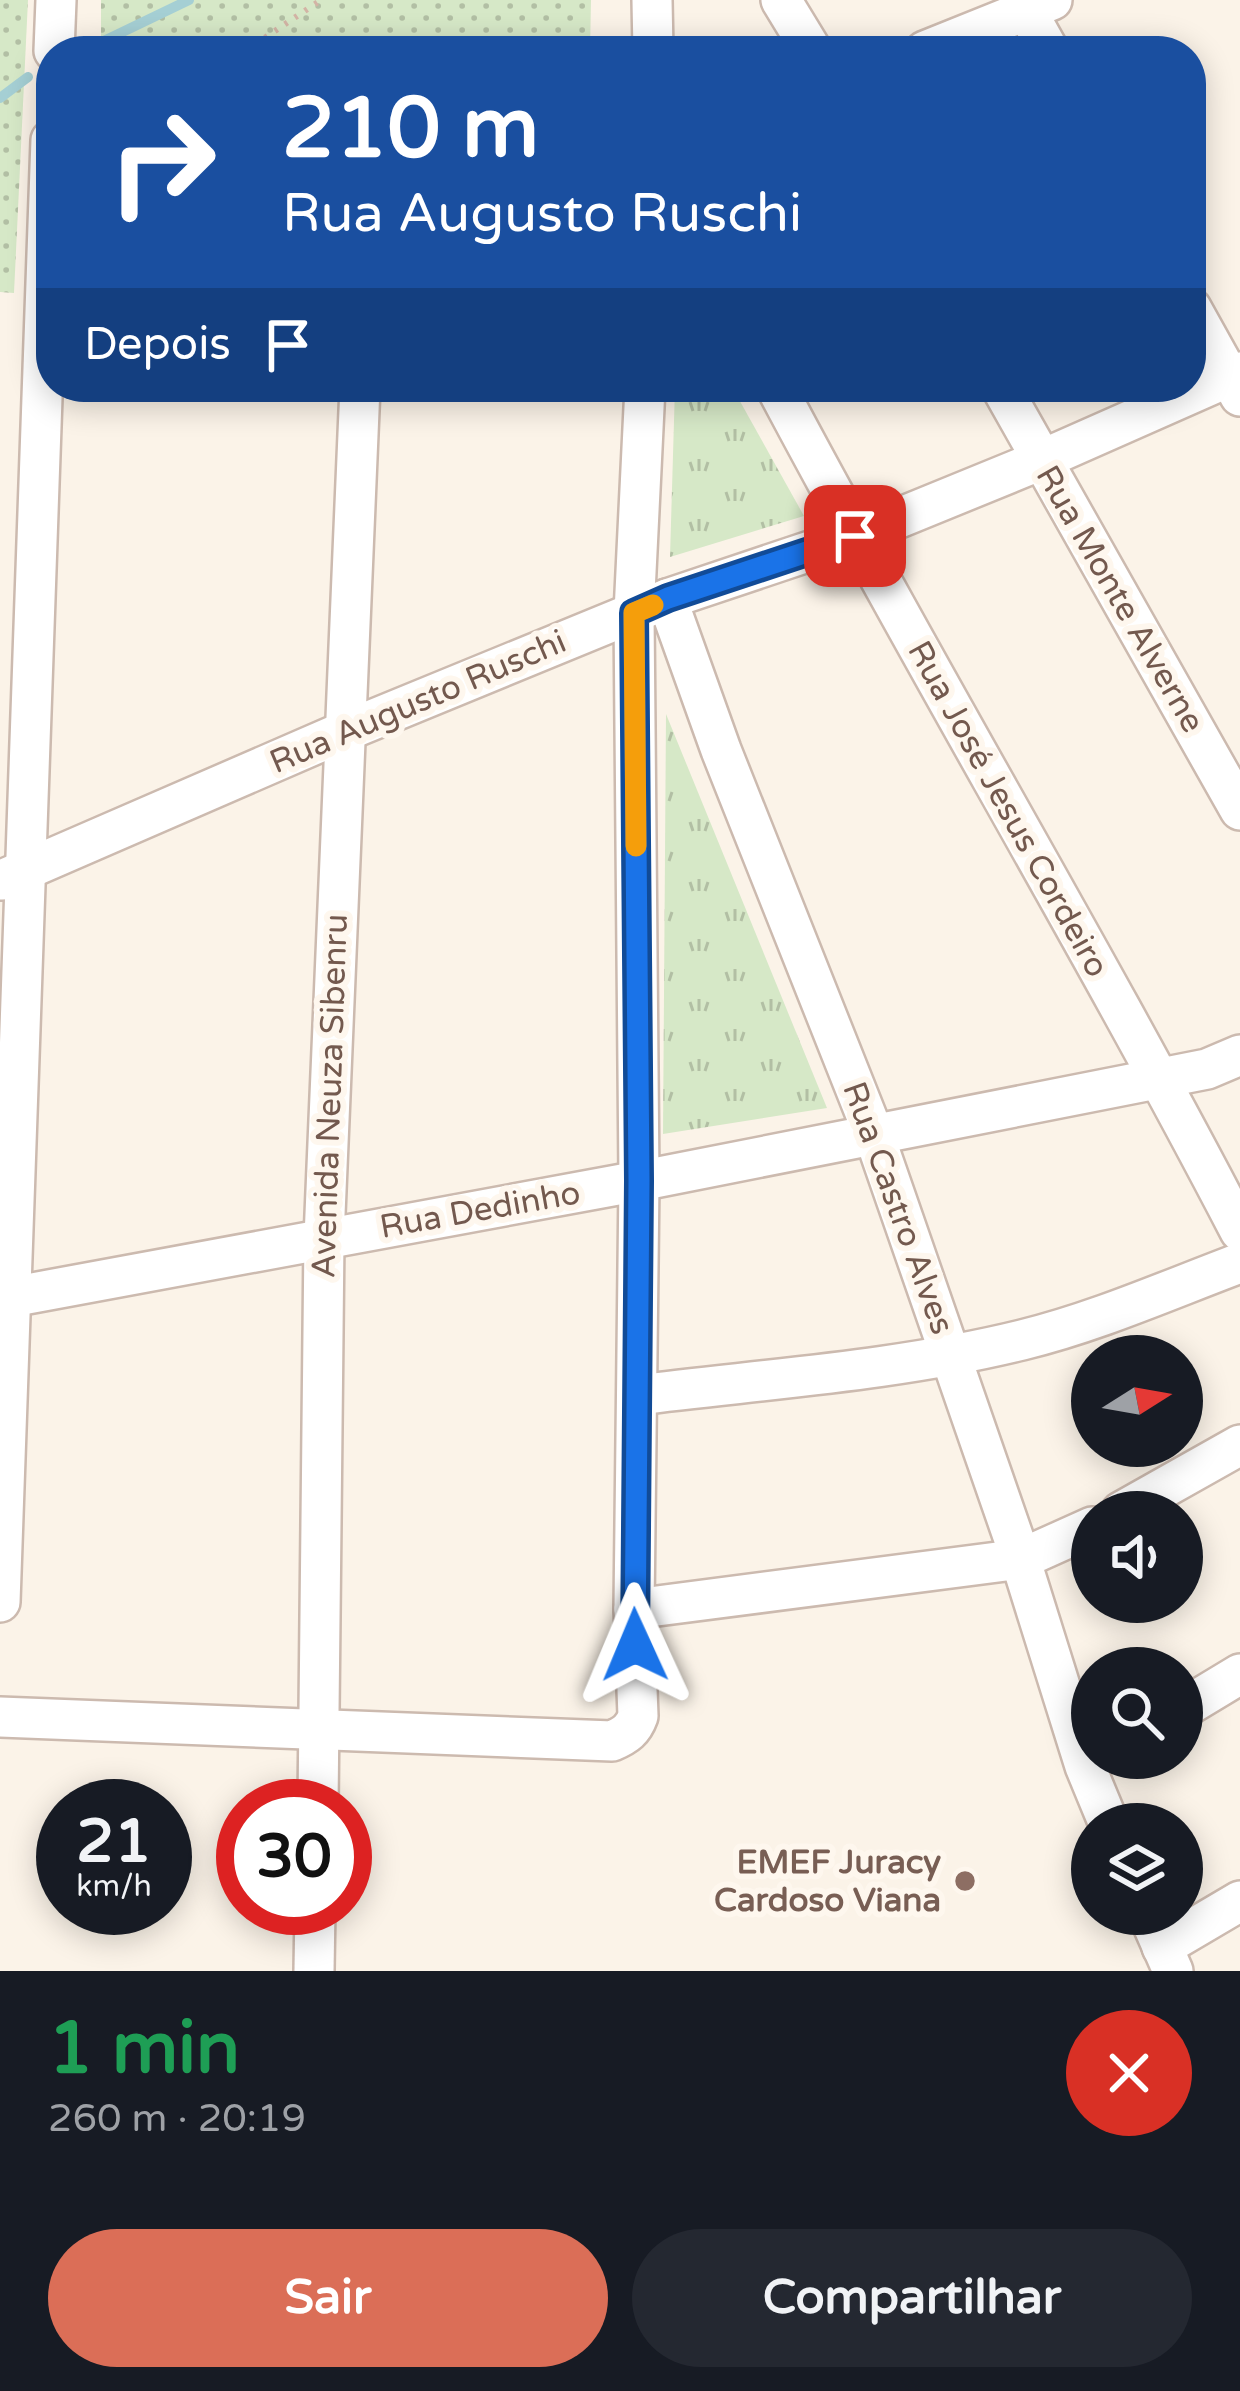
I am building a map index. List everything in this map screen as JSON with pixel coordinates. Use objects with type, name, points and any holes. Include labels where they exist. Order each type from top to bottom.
[{"type":"street","points":[[55,36],[56,0]]},
{"type":"street","points":[[652,0],[653,36]]},
{"type":"street","points":[[781,0],[803,36]]},
{"type":"street","points":[[962,36],[1039,5],[1046,36]]},
{"type":"street","points":[[1206,332],[1236,381]]},
{"type":"street","name":"Rua Augusto Ruschi","points":[[1206,393],[1236,381]]},
{"type":"street","points":[[0,1602],[12,875],[37,402]]},
{"type":"street","name":"Avenida Neuza Sibenru","points":[[319,1779],[324,1238],[359,402]]},
{"type":"street","points":[[0,1717],[612,1741],[634,1727],[638,1716],[634,1609],[639,1181],[651,606],[645,402]]},
{"type":"street","name":"Rua José Jesus Cordeiro","points":[[784,402],[1160,1078],[1240,1231]]},
{"type":"street","name":"Rua Monte Alverne","points":[[1009,402],[1240,810]]},
{"type":"street","name":"Rua Augusto Ruschi","points":[[12,875],[651,606],[855,536],[1184,402]]},
{"type":"street","name":"Rua Castro Alves","points":[[651,606],[721,750],[874,1135],[1071,1702]]},
{"type":"street","name":"Rua Dedinho","points":[[5,1298],[874,1135],[1207,1069],[1240,1055]]},
{"type":"street","points":[[637,1395],[951,1356],[1081,1323],[1240,1263]]},
{"type":"street","points":[[1158,1491],[1240,1445]]},
{"type":"street","points":[[634,1609],[1021,1559],[1071,1536]]},
{"type":"street","points":[[1203,1696],[1240,1674]]},
{"type":"street","points":[[1161,1944],[1240,1901]]},
{"type":"street","points":[[314,1971],[315,1935]]},
{"type":"path","points":[[267,36],[321,0]]},
{"type":"green space","points":[[0,0],[28,0],[14,293],[0,292]]},
{"type":"green space","points":[[101,0],[591,0],[590,36],[101,36]]},
{"type":"green space","points":[[675,402],[740,402],[804,516],[670,557]]},
{"type":"green space","points":[[666,714],[827,1108],[663,1134]]},
{"type":"waterway","points":[[114,36],[189,0]]},
{"type":"waterway","points":[[0,98],[28,77]]},
{"type":"slow traffic","points":[[636,846],[634,613],[653,605]]},
{"type":"place","name":"EMEF Juracy Cardoso Viana","points":[[965,1881]]},
{"type":"route","points":[[635,1645],[639,1181],[634,613],[855,536]]}]
